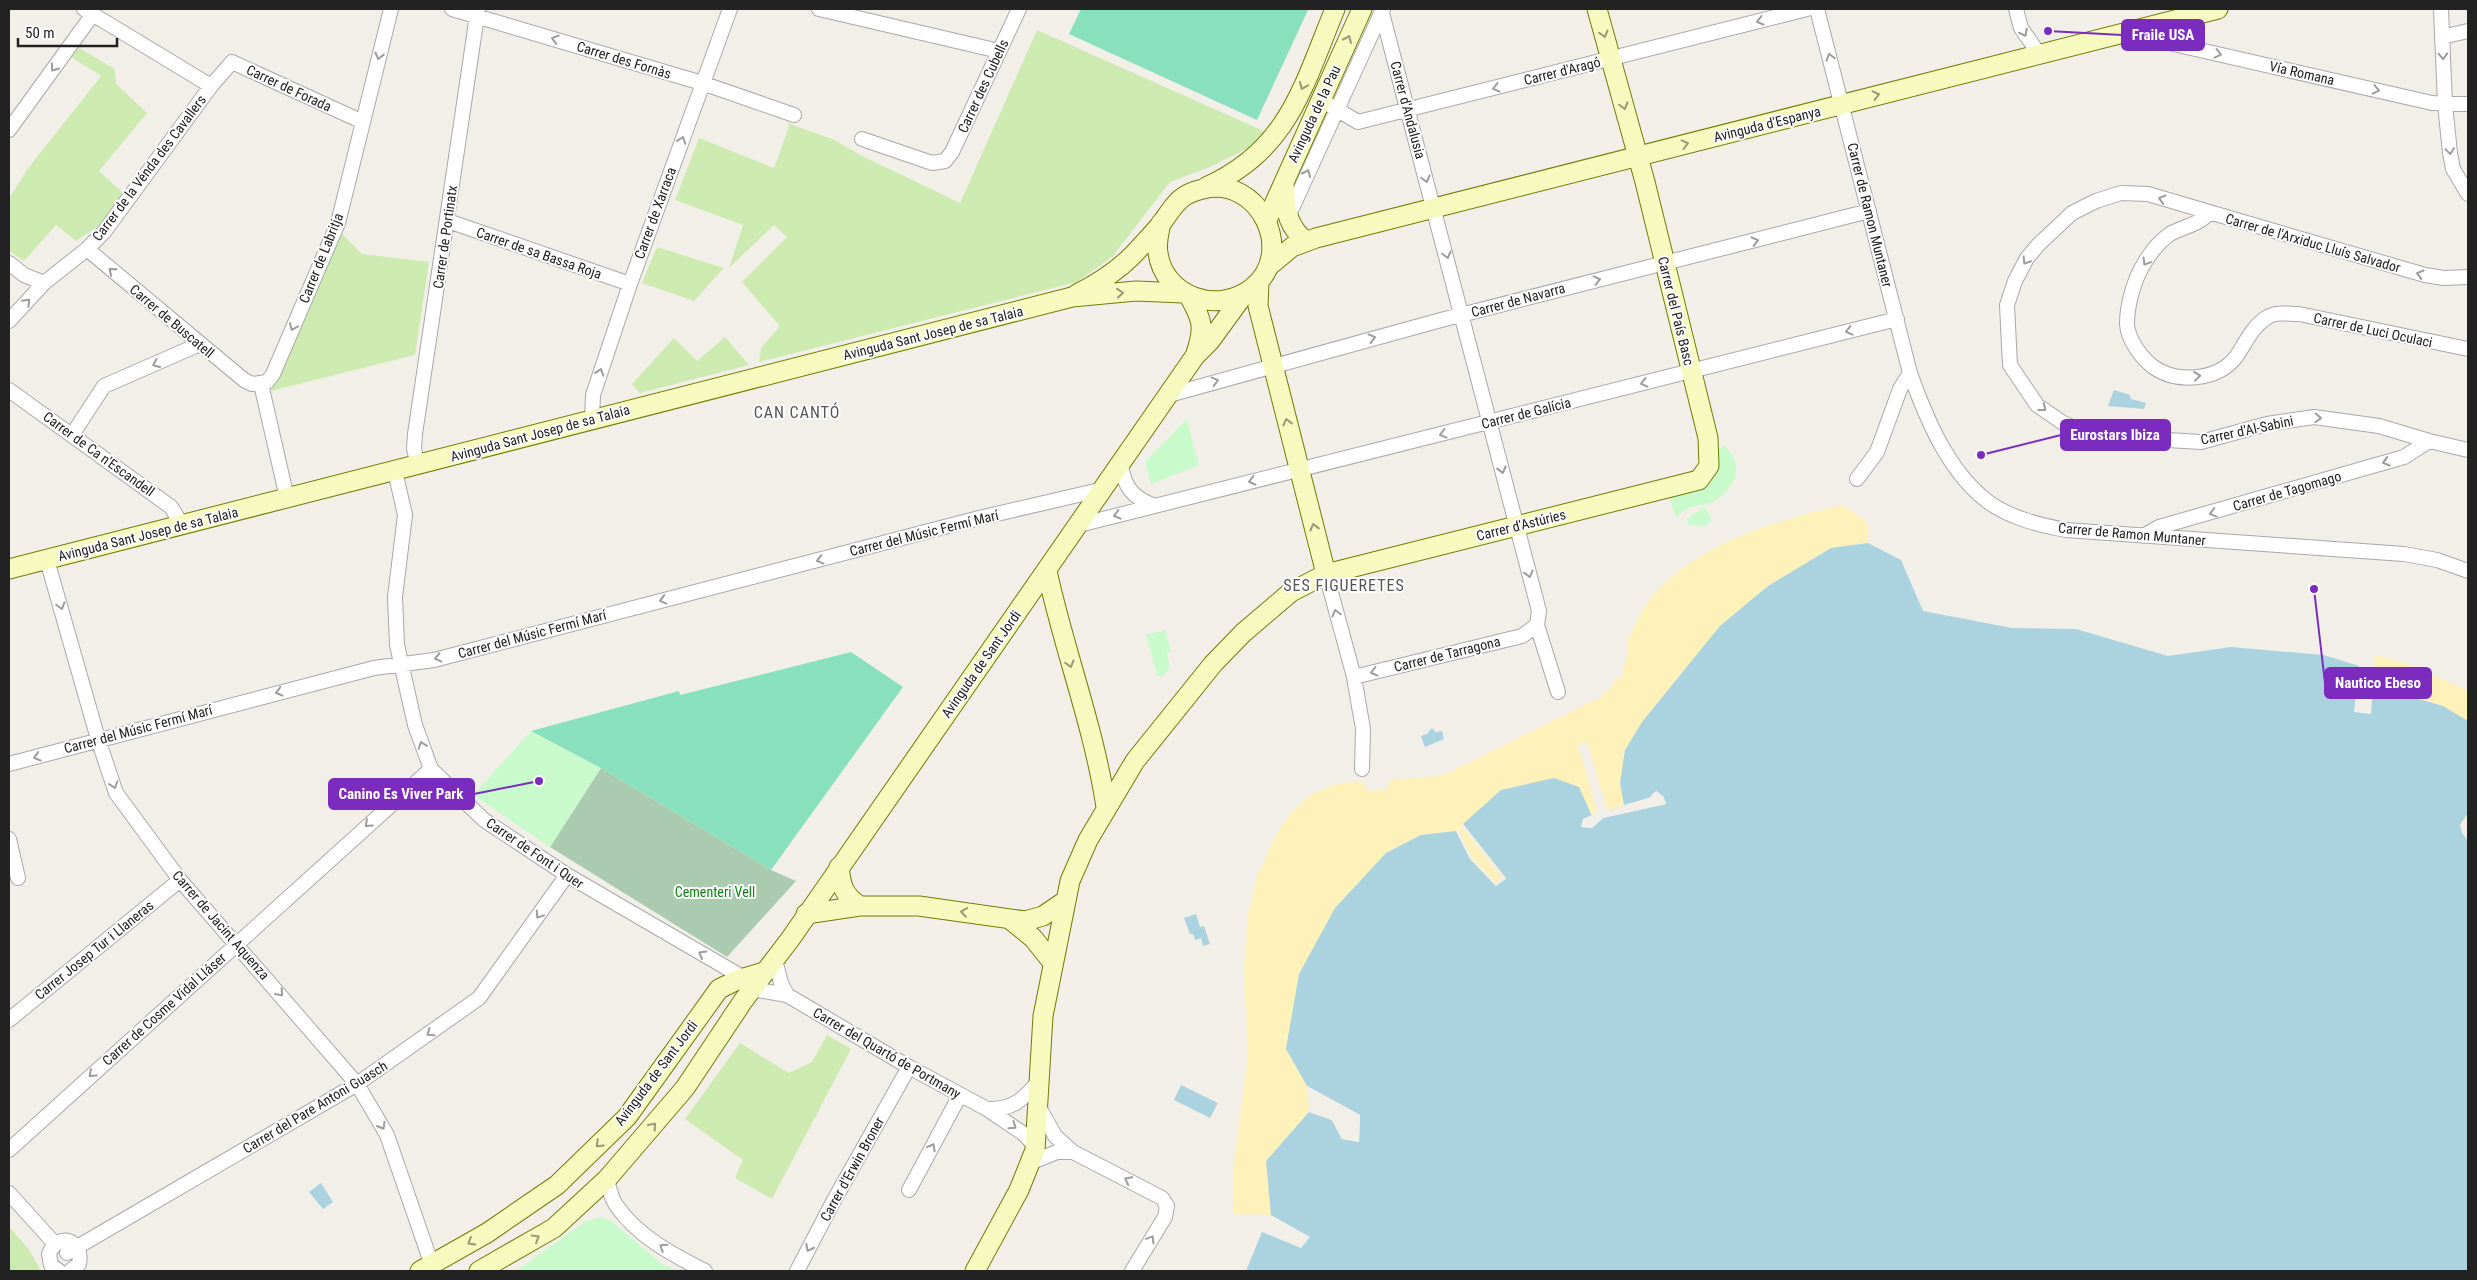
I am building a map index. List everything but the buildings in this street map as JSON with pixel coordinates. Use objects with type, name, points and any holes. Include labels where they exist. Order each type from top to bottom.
[{"type":"street","name":"Carrer de Labritja","points":[[261,384],[267,382],[273,374],[338,223],[392,9]]},
{"type":"street","name":"Carrer des Fornàs","points":[[452,9],[477,12],[702,83],[794,115]]},
{"type":"street","name":"Carrer de Xarraca","points":[[592,420],[593,395],[630,284],[730,9]]},
{"type":"street","points":[[819,9],[999,51]]},
{"type":"street","name":"Carrer des Cubells","points":[[862,139],[932,163],[945,161],[952,152],[1019,9]]},
{"type":"street","name":"Avinguda de la Pau","points":[[1205,188],[1241,169],[1262,152],[1288,120],[1335,9]]},
{"type":"street","name":"Avinguda de la Pau","points":[[1288,218],[1362,9]]},
{"type":"street","name":"Carrer del País Basc","points":[[1597,9],[1638,156],[1708,438],[1709,466]]},
{"type":"street","name":"Carrer d'Aragó","points":[[1328,104],[1358,122],[1807,9]]},
{"type":"street","name":"Carrer de Ramon Muntaner","points":[[1817,9],[1910,373],[1927,414],[1950,458],[1967,482],[1988,502],[2014,516],[2050,527],[2143,536],[2404,554],[2437,560],[2468,571]]},
{"type":"street","points":[[2016,9],[2021,28],[2038,54]]},
{"type":"street","name":"Avinguda d'Espanya","points":[[1257,280],[1292,247],[1308,238],[1434,208],[2218,9]]},
{"type":"street","points":[[2441,9],[2445,104],[2453,169],[2468,194]]},
{"type":"street","name":"Avinguda de la Pau","points":[[1268,223],[1284,178],[1383,11]]},
{"type":"street","name":"Carrer d'Andalusia","points":[[1383,11],[1539,611],[1537,625],[1558,692]]},
{"type":"street","points":[[9,130],[89,12],[211,86]]},
{"type":"street","name":"Carrer de Portinatx","points":[[418,465],[414,449],[415,434],[448,221],[477,12]]},
{"type":"street","name":"Vía Romana","points":[[2139,29],[2156,40],[2445,104],[2468,104]]},
{"type":"street","points":[[2442,37],[2468,31]]},
{"type":"street","name":"Carrer de Forada","points":[[211,86],[232,62],[363,122]]},
{"type":"street","name":"Carrer de la Vénda des Cavallers","points":[[9,321],[44,283],[87,250],[104,232],[211,86]]},
{"type":"street","points":[[1117,268],[1162,202],[1173,190],[1191,180],[1220,171],[1262,152]]},
{"type":"street","points":[[1284,178],[1288,218],[1291,225],[1308,238]]},
{"type":"street","points":[[1220,187],[1235,191],[1248,198],[1259,208],[1268,223],[1272,253],[1257,280],[1232,299],[1217,302],[1203,301],[1186,294],[1171,282],[1160,262],[1157,238],[1161,223],[1168,210],[1178,200],[1191,192],[1205,188],[1220,187]]},
{"type":"street","name":"Carrer d'Al-Sabini","points":[[2209,212],[2148,194],[2122,193],[2096,201],[2072,213],[2039,244],[2027,258],[2015,281],[2008,304],[2010,365],[2037,405],[2063,423],[2079,430],[2119,437],[2201,442],[2267,424],[2314,417],[2379,426],[2468,450]]},
{"type":"street","name":"Carrer de Navarra","points":[[1168,395],[1462,315],[1869,211]]},
{"type":"street","name":"Carrer de l'Arxiduc Lluís Salvador","points":[[2277,313],[2266,317],[2258,324],[2234,358],[2221,370],[2203,376],[2183,377],[2167,374],[2145,360],[2136,348],[2127,325],[2131,300],[2144,264],[2153,250],[2168,236],[2203,219],[2209,212],[2426,276],[2444,278],[2468,277]]},
{"type":"street","name":"Carrer de sa Bassa Roja","points":[[448,221],[630,284]]},
{"type":"street","points":[[1072,297],[1117,268],[1161,223]]},
{"type":"street","points":[[1268,223],[1286,233],[1308,238]]},
{"type":"street","name":"Carrer de Buscatell","points":[[87,250],[244,380],[252,384],[261,384]]},
{"type":"street","points":[[9,263],[24,275],[44,283]]},
{"type":"street","points":[[1257,280],[1258,306],[1354,677],[1363,729],[1362,768]]},
{"type":"street","name":"Avinguda de Sant Jordi","points":[[479,1271],[554,1228],[606,1179],[685,1088],[746,990],[771,965],[1080,525],[1195,356],[1210,340],[1257,280]]},
{"type":"street","points":[[1072,297],[1136,291],[1186,294]]},
{"type":"street","name":"Avinguda de Sant Jordi","points":[[1186,294],[1202,323],[1202,336],[1195,356]]},
{"type":"street","name":"Avinguda Sant Josep de sa Talaia","points":[[9,569],[1072,297]]},
{"type":"street","name":"Carrer de Luci Oculaci","points":[[2277,313],[2299,314],[2468,349]]},
{"type":"street","name":"Carrer de Galícia","points":[[1080,525],[1897,319]]},
{"type":"street","points":[[72,435],[104,386],[200,344]]},
{"type":"street","points":[[1857,478],[1877,452],[1900,389],[1910,373]]},
{"type":"street","points":[[261,384],[287,498]]},
{"type":"street","name":"Carrer de Ca n'Escandell","points":[[9,390],[171,507],[182,525]]},
{"type":"street","name":"Carrer de Tagomago","points":[[2143,536],[2160,527],[2404,457],[2429,441]]},
{"type":"street","points":[[1121,466],[1129,490],[1142,502],[1154,506]]},
{"type":"street","name":"Carrer d'Astúries","points":[[1034,1155],[1043,1016],[1065,901],[1077,863],[1106,807],[1135,761],[1213,664],[1244,633],[1291,592],[1326,574],[1699,480],[1709,466]]},
{"type":"street","name":"Carrer de Font i Quer","points":[[396,471],[405,515],[395,597],[400,664],[416,725],[431,768],[470,812],[746,990]]},
{"type":"street","name":"Carrer del Músic Fermí Marí","points":[[9,764],[98,739],[374,668],[434,660],[1054,500],[1104,489]]},
{"type":"street","name":"Carrer de Jacint Aquenza","points":[[47,560],[98,739],[116,792],[180,880],[237,943],[357,1084],[387,1135],[422,1232],[428,1270]]},
{"type":"street","points":[[1047,571],[1057,617],[1096,758],[1106,807]]},
{"type":"street","points":[[1021,608],[1043,608],[1051,611],[1057,617]]},
{"type":"street","name":"Carrer de Tarragona","points":[[1354,677],[1522,636],[1537,625]]},
{"type":"street","points":[[1096,758],[1110,764],[1135,761]]},
{"type":"street","name":"Carrer de Cosme Vidal Lláser","points":[[9,1150],[431,768]]},
{"type":"street","points":[[9,839],[18,878]]},
{"type":"street","points":[[839,867],[844,892],[849,899],[860,906]]},
{"type":"street","name":"Carrer del Pare Antoni Guasch","points":[[72,1250],[357,1084],[479,998],[567,875]]},
{"type":"street","name":"Carrer Josep Tur i Llaneras","points":[[9,1020],[180,880]]},
{"type":"street","points":[[806,914],[860,906],[919,906],[1025,921],[1043,916],[1065,901]]},
{"type":"street","points":[[1012,920],[1025,930],[1053,963]]},
{"type":"street","points":[[771,965],[787,994]]},
{"type":"street","name":"Avinguda de Sant Jordi","points":[[428,1270],[487,1233],[557,1184],[627,1117],[713,995],[728,984],[746,990]]},
{"type":"street","name":"Carrer del Quartó de Portmany","points":[[746,990],[787,994],[909,1068],[987,1109],[1024,1134],[1034,1155]]},
{"type":"street","name":"Carrer d'Erwin Broner","points":[[797,1271],[833,1202],[909,1068]]},
{"type":"street","points":[[987,1109],[998,1110],[1014,1106],[1038,1082]]},
{"type":"street","points":[[909,1190],[960,1095]]},
{"type":"street","points":[[1038,1107],[1055,1136],[1073,1152],[1162,1198],[1167,1206],[1165,1218],[1132,1271]]},
{"type":"street","points":[[974,1271],[1034,1155],[1073,1152]]},
{"type":"street","points":[[606,1179],[614,1204],[633,1226],[659,1245],[705,1271]]},
{"type":"street","points":[[9,1193],[56,1244]]},
{"type":"street","points":[[63,1241],[71,1242],[72,1250],[81,1256],[79,1264],[68,1271],[51,1265],[49,1254],[56,1244],[63,1241]]},
{"type":"green space","points":[[1081,9],[1308,10],[1257,120],[1069,34]]},
{"type":"green space","points":[[1037,30],[1266,132],[1252,146],[1210,167],[1170,182],[1112,257],[1077,282],[759,362],[761,348],[780,326],[742,282],[787,237],[774,225],[729,268],[743,225],[675,200],[699,138],[774,168],[789,127],[787,123],[835,140],[858,154],[960,203]]},
{"type":"green space","points":[[79,48],[115,69],[116,84],[147,113],[99,171],[124,194],[103,223],[76,241],[56,225],[24,261],[9,251],[9,199],[26,171],[101,76],[71,57]]},
{"type":"green space","points":[[340,232],[362,254],[429,262],[415,355],[271,391]]},
{"type":"green space","points":[[657,247],[724,268],[694,301],[642,283]]},
{"type":"green space","points":[[725,337],[749,365],[640,393],[632,384],[674,338],[697,361]]},
{"type":"green space","points":[[1187,419],[1199,465],[1151,484],[1145,462]]},
{"type":"green space","points":[[1724,446],[1731,453],[1735,461],[1736,469],[1732,484],[1720,497],[1712,502],[1689,508],[1676,517],[1667,491],[1700,482],[1716,449]]},
{"type":"green space","points":[[1704,507],[1711,516],[1711,521],[1705,526],[1689,525],[1687,519]]},
{"type":"green space","points":[[1165,630],[1171,652],[1167,653],[1170,668],[1161,677],[1157,675],[1146,635]]},
{"type":"green space","points":[[851,652],[903,687],[771,870],[601,768],[531,731],[679,691],[680,695]]},
{"type":"green space","points":[[531,731],[601,768],[550,847],[473,795]]},
{"type":"green space","name":"Cementeri Vell","points":[[601,768],[771,870],[796,881],[727,957],[550,847]]},
{"type":"green space","points":[[827,1035],[851,1049],[772,1199],[735,1178],[743,1160],[685,1119],[740,1043],[789,1073],[812,1062]]},
{"type":"green space","points":[[602,1217],[610,1220],[662,1264],[678,1271],[516,1271],[586,1221]]},
{"type":"green space","points":[[9,1226],[30,1251],[41,1271],[9,1271]]},
{"type":"sand","points":[[1843,505],[1868,523],[1868,543],[1831,548],[1768,586],[1620,783],[1624,805],[1607,810],[1587,742],[1578,745],[1597,810],[1592,816],[1579,787],[1506,879],[1496,886],[1470,859],[1456,831],[1421,835],[1386,853],[1299,974],[1286,1049],[1307,1086],[1309,1112],[1267,1161],[1271,1215],[1233,1214],[1233,1170],[1248,1056],[1244,973],[1247,919],[1258,874],[1277,833],[1292,812],[1310,795],[1332,785],[1363,781],[1367,791],[1388,789],[1389,780],[1442,776],[1599,698],[1611,688],[1616,677],[1621,679],[1629,647],[1626,645],[1637,620],[1651,598],[1671,578],[1715,548],[1740,536],[1790,519]]},
{"type":"sand","points":[[2375,655],[2408,664],[2468,691],[2468,721],[2443,706],[2373,686]]},
{"type":"water","points":[[2114,390],[2130,395],[2131,399],[2146,403],[2144,409],[2108,406]]},
{"type":"water","points":[[1868,543],[1901,560],[1923,611],[2012,628],[2076,629],[2168,656],[2231,647],[2324,655],[2359,666],[2354,712],[2371,714],[2373,686],[2443,706],[2468,721],[2468,813],[2460,825],[2462,833],[2468,841],[2468,1271],[1246,1271],[1262,1232],[1301,1248],[1310,1237],[1271,1215],[1266,1161],[1309,1112],[1332,1120],[1342,1139],[1359,1142],[1360,1115],[1307,1086],[1286,1049],[1299,974],[1335,908],[1386,853],[1421,835],[1456,831],[1470,859],[1496,886],[1506,878],[1463,824],[1501,790],[1554,778],[1579,787],[1592,816],[1583,819],[1582,827],[1592,828],[1603,818],[1666,804],[1663,796],[1656,791],[1649,798],[1624,805],[1620,783],[1625,750],[1642,722],[1720,626],[1768,586],[1831,548]]},
{"type":"water","points":[[1432,728],[1436,732],[1442,731],[1444,739],[1425,747],[1421,736],[1427,734]]},
{"type":"water","points":[[1196,914],[1200,927],[1204,926],[1210,944],[1203,946],[1201,938],[1195,940],[1193,934],[1190,934],[1184,918]]},
{"type":"water","points":[[1181,1085],[1218,1103],[1210,1118],[1174,1100]]},
{"type":"water","points":[[321,1183],[333,1202],[323,1209],[309,1192]]},
{"type":"pier","points":[[1656,791],[1663,796],[1666,804],[1603,818],[1592,828],[1581,827],[1583,819],[1594,814],[1594,817],[1585,821],[1584,825],[1591,826],[1602,815],[1663,802],[1656,794],[1650,801],[1625,808],[1622,806],[1649,798]]},
{"type":"pier","points":[[1463,824],[1506,879],[1496,886],[1470,859],[1456,831],[1458,829],[1472,858],[1496,883],[1502,878],[1461,826]]},
{"type":"pier","points":[[1307,1086],[1360,1115],[1359,1142],[1342,1139],[1332,1120],[1309,1112],[1308,1109],[1333,1118],[1343,1137],[1356,1139],[1358,1117],[1307,1089]]},
{"type":"place","name":"Fraile USA","points":[[2048,31]]},
{"type":"place","name":"Eurostars Ibiza","points":[[1981,455]]},
{"type":"place","name":"Nautico Ebeso","points":[[2314,589]]},
{"type":"place","name":"Canino Es Viver Park","points":[[539,781]]},
{"type":"district","name":"CAN CANTÓ","points":[[797,412]]},
{"type":"district","name":"SES FIGUERETES","points":[[1344,585]]}]
